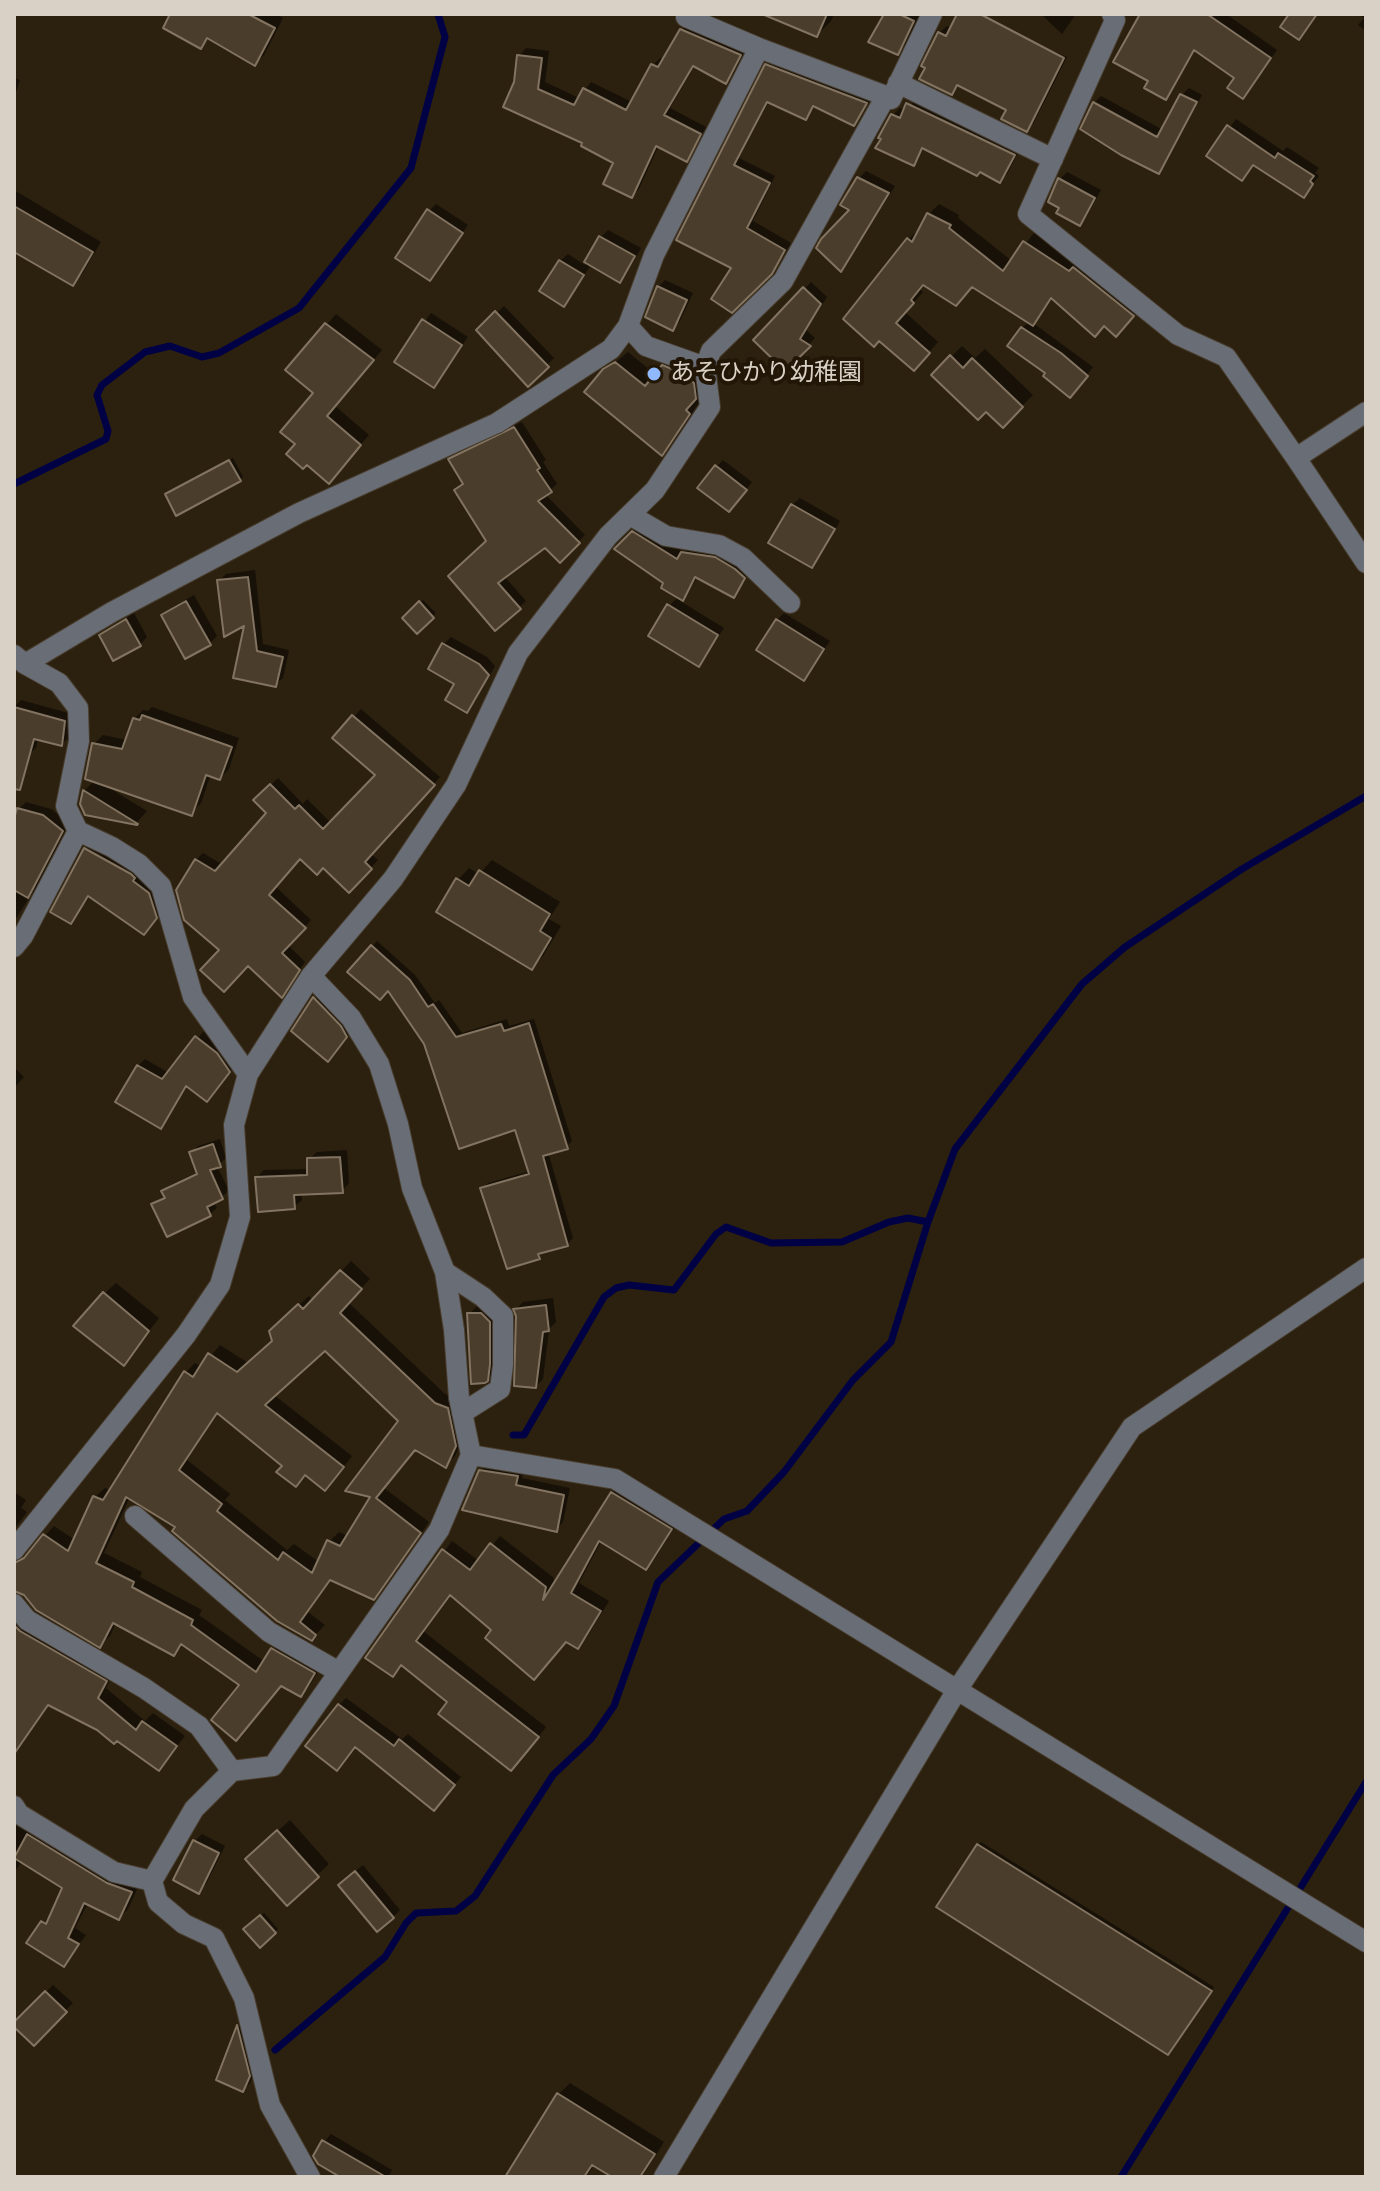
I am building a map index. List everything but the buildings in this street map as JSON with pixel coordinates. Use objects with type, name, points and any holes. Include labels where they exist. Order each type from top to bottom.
[{"type":"street","points":[[687,14],[686,17],[759,48],[892,90],[1053,159]]},
{"type":"street","points":[[14,1550],[186,1335],[220,1285],[240,1217],[234,1125],[248,1074],[311,976],[393,879],[456,785],[518,653],[608,536],[655,490],[710,407],[705,367],[711,351],[783,281],[932,14]]},
{"type":"street","points":[[1112,14],[1115,20],[1028,214],[1178,335],[1226,357],[1366,563]]},
{"type":"street","points":[[19,660],[299,513],[497,423],[611,349],[628,326],[654,255],[759,48]]},
{"type":"street","points":[[628,326],[646,346],[705,367]]},
{"type":"street","points":[[1296,458],[1366,412]]},
{"type":"street","points":[[630,515],[666,536],[719,545],[743,558],[790,603]]},
{"type":"street","points":[[19,660],[59,683],[78,708],[79,741],[66,806],[78,831],[139,864],[161,886],[193,997],[248,1074]]},
{"type":"street","points":[[14,947],[23,936],[78,831]]},
{"type":"street","points":[[310,2177],[270,2105],[244,1998],[214,1938],[184,1924],[158,1902],[152,1881],[194,1809],[232,1771],[273,1766],[439,1530],[471,1455],[462,1413],[445,1272],[412,1188],[398,1124],[379,1064],[351,1018],[311,976]]},
{"type":"street","points":[[664,2177],[957,1690],[1132,1427],[1366,1268]]},
{"type":"street","points":[[445,1272],[483,1297],[503,1316],[500,1389],[462,1413]]},
{"type":"street","points":[[471,1455],[615,1479],[1366,1942]]},
{"type":"street","points":[[135,1516],[269,1632],[339,1672]]},
{"type":"street","points":[[14,1604],[27,1620],[144,1688],[199,1726],[232,1771]]},
{"type":"street","points":[[14,1806],[19,1814],[114,1872],[152,1881]]},
{"type":"waterway","points":[[14,484],[106,439],[108,431],[97,395],[102,385],[145,352],[170,346],[202,357],[219,353],[299,308],[411,168],[445,37],[438,14]]},
{"type":"waterway","points":[[275,2050],[385,1957],[406,1923],[416,1913],[456,1911],[475,1896],[553,1775],[591,1739],[614,1706],[658,1582],[724,1519],[747,1511],[784,1472],[853,1380],[891,1342],[928,1222],[955,1149],[1082,984],[1125,947],[1242,869],[1366,796]]},
{"type":"waterway","points":[[513,1435],[524,1435],[604,1297],[616,1288],[629,1285],[674,1290],[716,1234],[726,1227],[771,1243],[842,1242],[889,1222],[908,1218],[928,1222]]},
{"type":"waterway","points":[[1121,2177],[1366,1782]]},
{"type":"place","name":"あそひかり幼稚園","points":[[654,374]]}]
